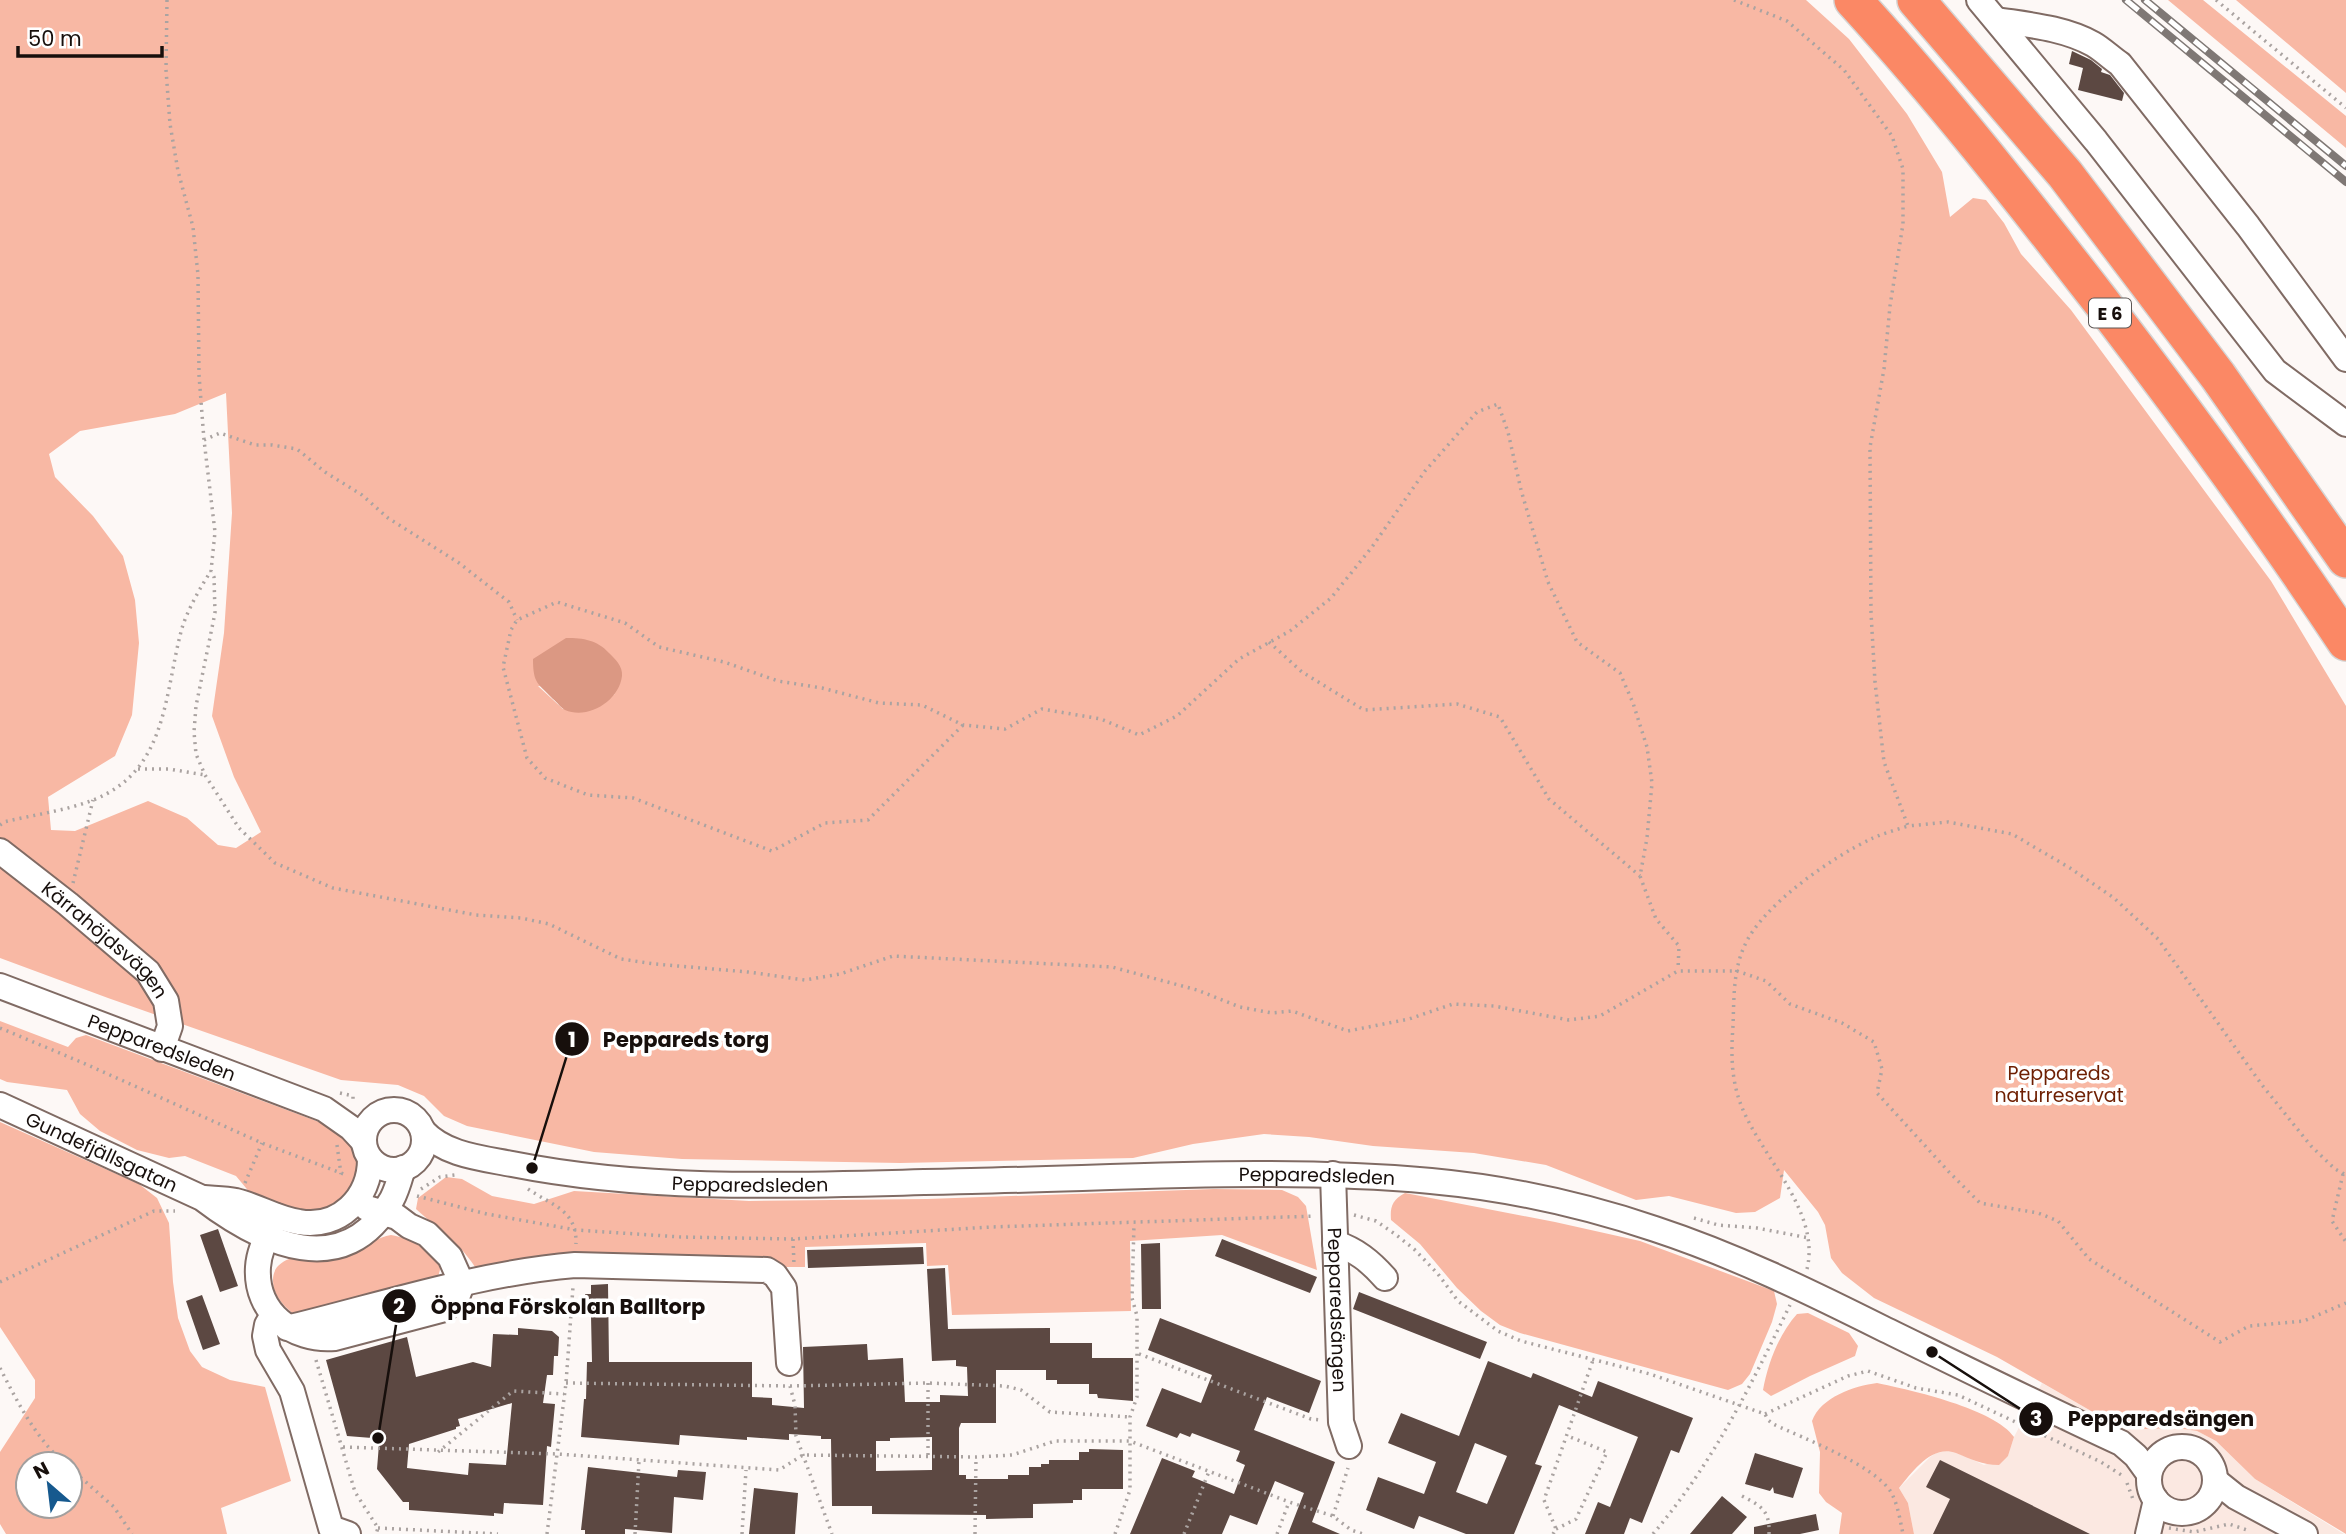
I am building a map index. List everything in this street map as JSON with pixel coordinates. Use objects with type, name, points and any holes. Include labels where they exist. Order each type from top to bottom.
[{"type":"highway","name":"E 6","points":[[1853,0],[2042,225],[2180,404],[2298,568],[2346,642]]},
{"type":"highway","name":"E 6","points":[[1916,0],[2064,174],[2218,376],[2346,559]]},
{"type":"street","points":[[1979,0],[2088,130],[2275,372],[2346,424]]},
{"type":"street","points":[[1997,20],[2036,25],[2080,39],[2093,44],[2120,64],[2248,226],[2346,359]]},
{"type":"street","name":"Kärrahöjdsvägen","points":[[0,851],[148,972],[166,1001],[170,1026],[162,1049]]},
{"type":"street","name":"Pepparedsleden","points":[[0,986],[324,1109],[351,1128],[367,1161]]},
{"type":"street","name":"Gundefjällsgatan","points":[[0,1105],[202,1198],[229,1218],[272,1227],[299,1222],[313,1223],[341,1215],[354,1205]]},
{"type":"street","name":"Pepparedsleden","points":[[324,1109],[388,1110]]},
{"type":"street","points":[[272,1227],[261,1250],[258,1282],[261,1296],[280,1322],[309,1337],[335,1338],[445,1309],[456,1300],[462,1284],[450,1257],[440,1245],[427,1234],[397,1217],[354,1205],[367,1161],[366,1128],[371,1120],[388,1110],[412,1115],[423,1131],[423,1149],[408,1166],[385,1169],[367,1161]]},
{"type":"street","name":"Pepparedsleden","points":[[423,1131],[462,1165]]},
{"type":"street","name":"Pepparedsleden","points":[[408,1166],[462,1165],[687,1184],[824,1184],[1333,1174],[1481,1187],[1537,1198],[1651,1227],[1740,1260],[1807,1290],[2121,1443],[2136,1456],[2149,1474],[2150,1488],[2168,1520],[2220,1508],[2264,1526],[2305,1534]]},
{"type":"street","name":"Gundefjällsgatan","points":[[272,1227],[298,1248],[322,1249],[341,1246],[356,1238],[383,1212],[392,1200],[408,1166]]},
{"type":"street","name":"Pepparedsängen","points":[[1333,1174],[1341,1422],[1349,1446]]},
{"type":"street","points":[[1335,1243],[1351,1248],[1363,1256],[1385,1278]]},
{"type":"street","points":[[462,1284],[547,1267],[575,1265],[767,1270],[775,1275],[783,1288],[790,1374]]},
{"type":"street","points":[[280,1322],[267,1325],[265,1336],[268,1350],[292,1391],[331,1528],[348,1534]]},
{"type":"street","name":"Pepparedsleden","points":[[2121,1443],[2169,1449],[2189,1447],[2201,1452],[2211,1462],[2216,1481],[2264,1526]]},
{"type":"street","points":[[2149,1474],[2156,1459],[2169,1449]]},
{"type":"street","points":[[2168,1520],[2211,1497],[2216,1481]]},
{"type":"path","points":[[0,825],[93,800],[122,783],[138,769],[149,755],[162,723],[171,666],[183,625],[211,571],[215,532],[204,440],[198,275],[192,227],[170,124],[166,69],[167,0]]},
{"type":"path","points":[[1734,0],[1787,21],[1844,70],[1892,136],[1903,169],[1903,225],[1884,369],[1870,447],[1871,613],[1884,762],[1908,826]]},
{"type":"path","points":[[2216,0],[2346,108]]},
{"type":"path","points":[[963,725],[868,820],[825,823],[772,851],[633,798],[588,796],[545,778],[527,758],[503,667],[517,620],[558,601],[625,623],[659,647],[724,662],[778,681],[821,688],[879,703],[922,705],[963,725],[1005,729],[1042,709],[1101,719],[1139,736],[1177,716],[1239,659],[1290,631],[1331,598],[1372,547],[1425,471],[1478,412],[1498,404],[1548,582],[1577,642],[1620,673],[1647,747],[1652,783],[1640,876]]},
{"type":"path","points":[[204,440],[220,433],[255,445],[297,449],[325,472],[362,495],[388,518],[459,563],[509,602],[517,620]]},
{"type":"path","points":[[211,571],[214,577],[215,613],[196,706],[196,754],[205,775],[239,828],[275,863],[333,888],[476,915],[522,918],[549,924],[621,958],[805,980],[840,975],[893,956],[1112,967],[1197,990],[1240,1007],[1272,1013],[1292,1011],[1348,1031],[1409,1019],[1453,1004],[1494,1006],[1569,1020],[1600,1016],[1678,971],[1737,971],[1766,981],[1790,1004],[1842,1023],[1874,1042],[1882,1069],[1877,1093],[1980,1203],[2038,1213],[2058,1221],[2089,1259],[2220,1342],[2249,1326],[2304,1321],[2346,1303]]},
{"type":"path","points":[[1269,642],[1303,671],[1364,710],[1457,704],[1500,717],[1549,799],[1640,876],[1656,919],[1679,946],[1678,971]]},
{"type":"path","points":[[138,769],[169,769],[205,775]]},
{"type":"path","points":[[68,904],[93,800]]},
{"type":"path","points":[[1806,1271],[1810,1256],[1805,1219],[1758,1141],[1741,1105],[1732,1076],[1737,971],[1743,947],[1768,911],[1820,870],[1873,838],[1908,826],[1948,822],[2012,834],[2114,898],[2158,939],[2262,1085],[2311,1146],[2334,1169],[2345,1174],[2332,1221],[2346,1242]]},
{"type":"path","points":[[0,1028],[262,1143],[367,1161]]},
{"type":"path","points":[[462,1165],[414,1195],[487,1214],[576,1230],[681,1237],[793,1239],[990,1227],[1358,1215],[1376,1221],[1395,1234],[1438,1274],[1458,1301],[1498,1331],[1521,1341],[1650,1374],[1765,1414],[1848,1376],[1868,1371],[1916,1388],[1958,1395],[2114,1469],[2129,1485],[2138,1512],[2168,1520],[2194,1532],[2229,1524],[2264,1526]]},
{"type":"path","points":[[526,1188],[569,1215],[576,1230],[566,1383],[547,1534]]},
{"type":"path","points":[[0,1282],[43,1265],[132,1220],[154,1211],[180,1210],[202,1198]]},
{"type":"path","points":[[1685,1215],[1718,1225],[1757,1228],[1808,1238]]},
{"type":"path","points":[[1115,1534],[1130,1490],[1130,1417],[1138,1397],[1137,1316],[1132,1298],[1134,1224]]},
{"type":"path","points":[[1653,1534],[1695,1479],[1741,1406],[1792,1301]]},
{"type":"path","points":[[315,1352],[355,1492],[378,1528]]},
{"type":"path","points":[[1139,1353],[1311,1419],[1341,1422]]},
{"type":"path","points":[[1556,1528],[1544,1500],[1593,1360]]},
{"type":"path","points":[[0,1368],[26,1419],[49,1450]]},
{"type":"path","points":[[566,1383],[790,1374],[1006,1386],[1021,1390],[1050,1412],[1130,1417]]},
{"type":"path","points":[[790,1374],[796,1436],[832,1534]]},
{"type":"path","points":[[928,1383],[928,1457]]},
{"type":"path","points":[[438,1452],[513,1391],[564,1394]]},
{"type":"path","points":[[1765,1414],[1773,1424],[1872,1472],[1890,1490],[1898,1507],[1903,1534]]},
{"type":"path","points":[[1553,1534],[1556,1528],[1576,1519],[1606,1452],[1567,1435]]},
{"type":"path","points":[[343,1447],[558,1454],[779,1470],[803,1455],[976,1457],[1012,1455],[1055,1441],[1130,1441],[1210,1469],[1289,1502],[1333,1516],[1350,1532],[1363,1534]]},
{"type":"path","points":[[1333,1516],[1350,1462],[1349,1446]]},
{"type":"path","points":[[975,1534],[976,1457]]},
{"type":"path","points":[[635,1534],[639,1461]]},
{"type":"path","points":[[742,1534],[746,1469]]},
{"type":"path","points":[[1184,1534],[1210,1469]]},
{"type":"path","points":[[84,1480],[114,1507],[132,1534]]},
{"type":"path","points":[[1742,1496],[1763,1507],[1768,1517],[1769,1534]]},
{"type":"path","points":[[1276,1534],[1289,1502]]},
{"type":"path","points":[[376,1534],[378,1528]]},
{"type":"path","points":[[378,1528],[498,1534]]},
{"type":"shaded area","points":[[566,638],[584,639],[600,645],[616,660],[621,669],[620,685],[615,693],[601,706],[592,710],[565,710],[535,678],[533,659]]},
{"type":"shaded area","points":[[2042,1383],[2105,1419],[2144,1429],[2177,1428],[2197,1431],[2216,1441],[2255,1479],[2344,1534],[1914,1534],[1908,1503],[1899,1488],[1930,1457],[1941,1450],[1953,1451],[1984,1465],[2008,1456],[2014,1437]]},
{"type":"green space","name":"Peppareds naturreservat","points":[[0,0],[1806,0],[1849,39],[1907,114],[1942,172],[1950,217],[1973,198],[1986,200],[2004,223],[2021,254],[2071,310],[2271,581],[2346,706],[2346,1534],[2255,1479],[2216,1441],[2197,1431],[2177,1428],[2145,1429],[2105,1419],[1997,1357],[1874,1298],[1842,1273],[1831,1258],[1825,1225],[1818,1212],[1784,1170],[1780,1198],[1755,1212],[1736,1213],[1669,1196],[1636,1200],[1546,1165],[1474,1153],[1373,1146],[1264,1134],[1193,1144],[1133,1158],[900,1163],[682,1159],[594,1152],[467,1126],[444,1116],[424,1096],[398,1085],[341,1080],[0,958]],"holes":[[[226,393],[232,513],[224,633],[212,716],[234,777],[261,832],[236,848],[218,845],[187,818],[148,801],[75,831],[51,830],[48,797],[115,756],[132,715],[139,643],[135,600],[123,556],[93,516],[55,477],[49,454],[80,431],[175,414]],[[538,686],[615,694],[563,709]]]},
{"type":"green space","points":[[2168,0],[2203,0],[2346,116],[2346,148]]},
{"type":"green space","points":[[2236,0],[2346,0],[2346,93]]},
{"type":"green space","points":[[0,1021],[68,1047],[76,1038],[86,1035],[338,1129],[351,1143],[357,1155],[357,1188],[338,1206],[314,1212],[282,1206],[251,1194],[236,1176],[185,1156],[169,1158],[137,1150],[100,1131],[80,1114],[67,1090],[0,1079]]},
{"type":"green space","points":[[0,1122],[139,1184],[157,1198],[169,1223],[178,1318],[190,1351],[202,1367],[230,1380],[265,1387],[291,1481],[221,1508],[227,1534],[6,1534],[0,1524],[0,1452],[35,1398],[35,1380],[0,1327]]},
{"type":"green space","points":[[446,1177],[462,1179],[492,1196],[534,1204],[574,1191],[749,1201],[927,1199],[1214,1189],[1282,1190],[1298,1197],[1306,1206],[1317,1270],[1222,1235],[1130,1241],[1131,1311],[952,1315],[948,1265],[927,1266],[926,1243],[805,1247],[805,1267],[786,1267],[773,1258],[598,1255],[479,1273],[457,1245],[416,1209],[418,1198]]},
{"type":"green space","points":[[1405,1193],[1640,1241],[1774,1291],[1777,1304],[1772,1322],[1750,1374],[1742,1384],[1728,1390],[1520,1333],[1500,1325],[1457,1288],[1420,1244],[1391,1220],[1393,1204]]},
{"type":"green space","points":[[391,1235],[413,1241],[432,1253],[441,1266],[438,1277],[309,1313],[292,1313],[276,1295],[273,1286],[275,1270],[283,1262],[306,1255],[357,1249]]},
{"type":"green space","points":[[1808,1313],[1849,1333],[1858,1346],[1855,1356],[1771,1396],[1763,1390],[1775,1349],[1797,1314]]},
{"type":"green space","points":[[1877,1383],[1971,1409],[2004,1427],[2014,1437],[2008,1456],[1999,1465],[1982,1463],[1947,1451],[1931,1456],[1917,1467],[1899,1488],[1908,1503],[1914,1534],[1839,1534],[1842,1513],[1826,1502],[1819,1493],[1820,1452],[1812,1421],[1830,1399],[1849,1390]]},
{"type":"building","points":[[2072,51],[2091,60],[2102,69],[2101,72],[2110,75],[2124,93],[2122,101],[2078,90],[2083,68],[2069,64]]},
{"type":"building","points":[[218,1229],[238,1286],[220,1292],[200,1235]]},
{"type":"building","points":[[1222,1239],[1317,1277],[1310,1293],[1215,1256]]},
{"type":"building","points":[[1160,1243],[1161,1309],[1142,1309],[1141,1244]]},
{"type":"building","points":[[923,1247],[924,1264],[808,1268],[807,1250]]},
{"type":"building","points":[[945,1268],[948,1329],[1050,1328],[1050,1343],[1092,1343],[1092,1358],[1133,1358],[1133,1401],[1098,1398],[1097,1394],[1089,1394],[1089,1384],[1057,1384],[1057,1380],[1046,1380],[1046,1370],[996,1370],[996,1423],[961,1423],[959,1475],[966,1475],[966,1479],[1008,1479],[1008,1475],[1029,1475],[1029,1467],[1041,1467],[1041,1464],[1049,1464],[1049,1460],[1079,1460],[1079,1452],[1089,1452],[1089,1449],[1123,1450],[1123,1489],[1082,1489],[1082,1500],[1073,1500],[1073,1503],[1033,1504],[1033,1518],[986,1519],[986,1515],[872,1514],[872,1506],[832,1506],[831,1439],[821,1439],[821,1436],[789,1434],[789,1440],[747,1437],[747,1440],[680,1435],[679,1445],[581,1437],[587,1362],[592,1362],[591,1316],[586,1316],[585,1294],[591,1294],[591,1285],[608,1284],[609,1362],[752,1362],[752,1397],[772,1398],[772,1405],[804,1408],[803,1347],[867,1344],[868,1360],[903,1358],[905,1402],[940,1402],[940,1395],[968,1396],[967,1367],[956,1366],[956,1360],[932,1361],[927,1269]],"holes":[[[932,1437],[932,1470],[876,1471],[876,1441]]]},
{"type":"building","points":[[1359,1292],[1487,1342],[1480,1359],[1353,1309]]},
{"type":"building","points":[[202,1295],[220,1344],[203,1350],[186,1301]]},
{"type":"building","points":[[1160,1318],[1321,1381],[1309,1413],[1267,1397],[1254,1430],[1335,1462],[1312,1522],[1340,1534],[1288,1534],[1304,1493],[1275,1481],[1257,1525],[1230,1515],[1222,1534],[1130,1534],[1162,1458],[1195,1471],[1192,1477],[1234,1494],[1245,1465],[1236,1461],[1240,1451],[1192,1433],[1190,1437],[1180,1433],[1177,1438],[1146,1426],[1162,1388],[1201,1403],[1212,1375],[1148,1350]]},
{"type":"building","points":[[518,1328],[552,1331],[559,1337],[558,1356],[554,1356],[553,1375],[547,1375],[543,1403],[555,1404],[551,1447],[547,1446],[543,1505],[504,1503],[503,1514],[494,1513],[494,1516],[409,1510],[409,1502],[403,1502],[377,1469],[379,1444],[372,1443],[372,1438],[347,1436],[326,1360],[407,1337],[416,1377],[473,1362],[491,1367],[493,1334],[518,1335]],"holes":[[[512,1403],[506,1465],[469,1463],[468,1475],[407,1468],[409,1444],[456,1429],[460,1426],[458,1419]]]},
{"type":"building","points":[[1488,1361],[1531,1378],[1533,1373],[1592,1397],[1598,1381],[1693,1418],[1679,1453],[1671,1450],[1642,1523],[1630,1518],[1624,1534],[1585,1534],[1598,1502],[1610,1507],[1638,1437],[1559,1405],[1535,1464],[1542,1466],[1514,1534],[1466,1534],[1419,1516],[1414,1529],[1366,1510],[1378,1477],[1424,1494],[1436,1462],[1388,1443],[1401,1413],[1459,1436]],"holes":[[[1475,1443],[1507,1456],[1487,1504],[1456,1492]]]},
{"type":"building","points":[[1755,1453],[1803,1468],[1793,1498],[1774,1493],[1773,1487],[1770,1491],[1745,1484]]},
{"type":"building","points":[[1940,1460],[2090,1534],[1933,1534],[1950,1499],[1926,1487]]},
{"type":"building","points":[[588,1467],[677,1477],[678,1470],[706,1472],[703,1500],[674,1497],[672,1533],[625,1529],[625,1534],[585,1534],[585,1530],[581,1530]]},
{"type":"building","points":[[754,1488],[798,1493],[795,1534],[749,1534]]},
{"type":"building","points":[[1722,1496],[1747,1517],[1732,1534],[1690,1534]]},
{"type":"building","points":[[1816,1514],[1819,1530],[1800,1534],[1754,1534],[1754,1527]]},
{"type":"railway","points":[[2126,0],[2346,182]]},
{"type":"railway","points":[[2145,0],[2346,166]]},
{"type":"place","name":"Peppareds torg","points":[[532,1168]]},
{"type":"place","name":"Pepparedsängen","points":[[1932,1352]]},
{"type":"place","name":"Öppna Förskolan Balltorp","points":[[378,1438]]}]
